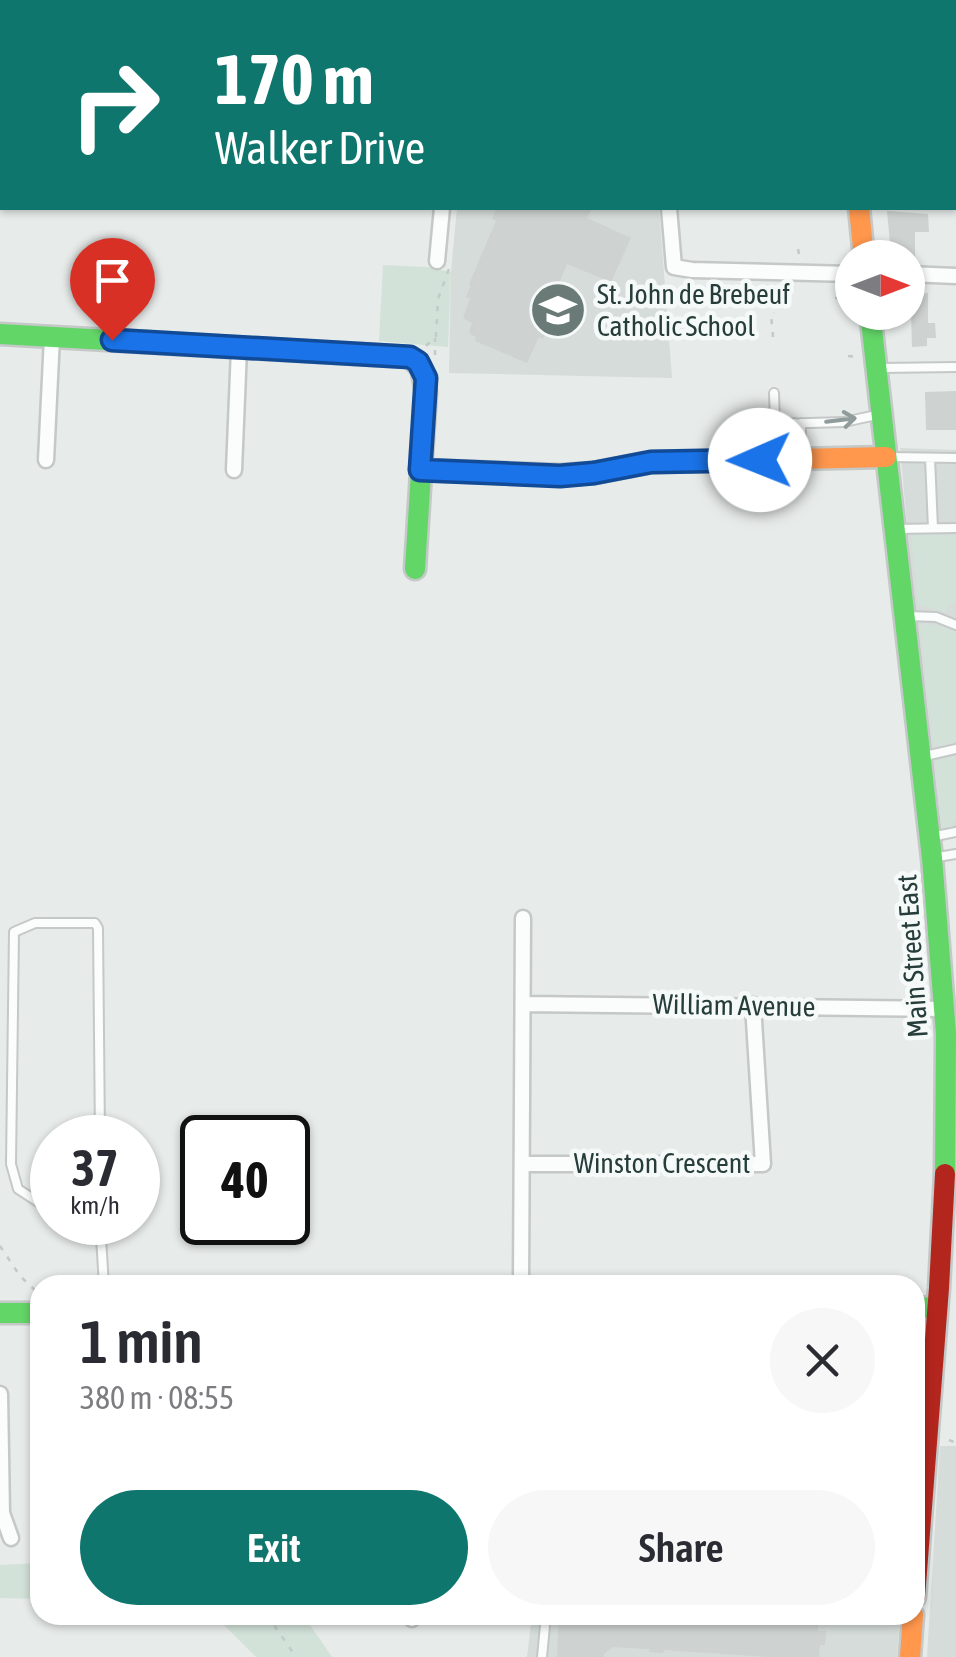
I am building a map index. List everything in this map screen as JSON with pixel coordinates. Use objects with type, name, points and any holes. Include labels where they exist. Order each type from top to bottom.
[{"type":"main road","points":[[860,210],[868,240]]},
{"type":"main road","name":"Main Street East","points":[[869,330],[867,362],[882,414],[931,847],[944,1008],[951,1161],[946,1308],[925,1439]]},
{"type":"main road","points":[[0,334],[410,357],[418,362],[426,378],[416,568]]},
{"type":"main road","points":[[420,470],[560,476],[651,462],[886,458]]},
{"type":"main road","points":[[0,1313],[30,1313]]},
{"type":"main road","points":[[910,1657],[913,1625]]},
{"type":"street","points":[[442,210],[444,263]]},
{"type":"street","points":[[669,210],[674,267],[835,274]]},
{"type":"street","points":[[925,275],[956,276]]},
{"type":"street","points":[[46,460],[52,337]]},
{"type":"street","points":[[234,470],[239,348]]},
{"type":"street","points":[[521,1275],[523,918]]},
{"type":"street","name":"William Avenue","points":[[524,1004],[944,1008]]},
{"type":"street","name":"Winston Crescent","points":[[522,1164],[763,1164],[752,1005]]},
{"type":"street","points":[[0,1394],[2,1513],[11,1538]]},
{"type":"lane","points":[[867,362],[956,367]]},
{"type":"lane","points":[[774,393],[774,424],[844,422],[882,414]]},
{"type":"lane","points":[[798,423],[798,460]]},
{"type":"lane","points":[[886,458],[956,458]]},
{"type":"lane","points":[[930,458],[933,528]]},
{"type":"lane","points":[[895,529],[956,528]]},
{"type":"lane","points":[[905,616],[936,617],[956,625]]},
{"type":"lane","points":[[920,757],[956,749]]},
{"type":"lane","points":[[931,847],[956,832]]},
{"type":"lane","points":[[931,847],[956,854]]},
{"type":"lane","points":[[30,1196],[18,1189],[11,1164],[14,932],[35,923],[95,923],[98,928],[100,1115]]},
{"type":"lane","points":[[100,1245],[103,1275]]},
{"type":"lane","points":[[542,1657],[545,1625]]},
{"type":"path","points":[[798,248],[800,266]]},
{"type":"path","points":[[435,356],[444,263]]},
{"type":"path","points":[[772,337],[770,314],[774,313]]},
{"type":"path","points":[[422,350],[436,336]]},
{"type":"path","points":[[848,356],[867,362]]},
{"type":"path","points":[[0,1246],[30,1286]]},
{"type":"path","points":[[949,1440],[956,1443]]},
{"type":"path","points":[[273,1625],[296,1657]]},
{"type":"shaded area","name":"St. John de Brebeuf Catholic School","points":[[457,210],[659,210],[672,378],[449,373]]},
{"type":"shaded area","points":[[383,265],[451,272],[448,347],[379,341]]},
{"type":"shaded area","points":[[900,448],[956,450],[956,831],[942,832]]},
{"type":"shaded area","points":[[911,535],[956,535],[956,602],[946,612],[918,604]]},
{"type":"shaded area","points":[[920,626],[956,632],[956,741],[947,745],[933,746]]},
{"type":"shaded area","points":[[956,755],[956,820],[952,832],[942,832],[935,761]]},
{"type":"shaded area","points":[[940,1446],[956,1446],[956,1657],[927,1657]]},
{"type":"shaded area","points":[[30,1564],[30,1599],[0,1598],[0,1565]]},
{"type":"shaded area","points":[[224,1625],[310,1625],[332,1657],[256,1657]]},
{"type":"shaded area","points":[[531,1625],[899,1625],[897,1657],[527,1657]]},
{"type":"building","points":[[496,210],[591,210],[587,218],[631,238],[611,282],[567,264],[546,315],[550,316],[549,324],[543,339],[539,337],[527,363],[475,341],[476,337],[469,333],[472,323],[463,318],[470,298],[466,297],[469,284],[496,221],[492,219]]},
{"type":"building","points":[[887,211],[928,214],[929,232],[915,232],[915,240],[890,240]]},
{"type":"building","points":[[925,293],[928,323],[935,323],[936,338],[927,338],[927,346],[912,347],[912,330],[925,330]]},
{"type":"building","points":[[956,391],[956,430],[926,430],[925,392]]},
{"type":"building","points":[[559,1625],[818,1625],[818,1631],[826,1631],[819,1657],[664,1650],[663,1653],[613,1647],[604,1657],[557,1657]]},
{"type":"traffic: fast","points":[[872,330],[932,858],[946,1034],[945,1174]]},
{"type":"traffic: fast","points":[[0,334],[410,357],[421,368],[426,392],[415,569]]},
{"type":"traffic: fast","points":[[925,1308],[937,1307]]},
{"type":"traffic: fast","points":[[0,1313],[30,1313]]},
{"type":"traffic: slow","points":[[859,210],[862,240]]},
{"type":"traffic: slow","points":[[420,470],[560,475],[651,462],[886,457]]},
{"type":"traffic: slow","points":[[910,1657],[912,1625]]},
{"type":"traffic: jam","points":[[925,1468],[945,1174]]},
{"type":"place","name":"St. John de Brebeuf Catholic School","points":[[558,310]]},
{"type":"route","points":[[112,340],[410,357],[418,362],[426,378],[420,470],[560,476],[651,462],[760,460]]}]
